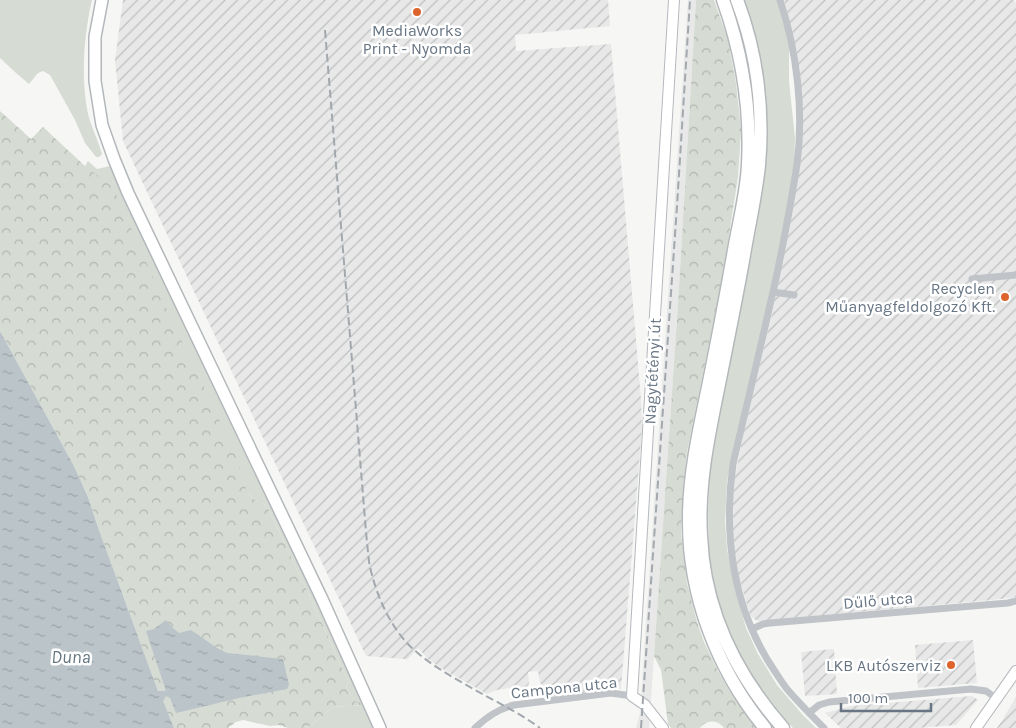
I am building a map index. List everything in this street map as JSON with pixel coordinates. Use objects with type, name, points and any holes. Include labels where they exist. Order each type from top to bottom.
[{"type":"highway","points":[[723,0],[735,37],[744,80],[748,112],[748,164],[742,208],[694,456],[689,501],[689,538],[695,584],[709,632],[732,682],[753,714],[765,728]]},
{"type":"highway","points":[[737,0],[752,50],[758,90],[759,162],[732,322],[705,460],[701,501],[701,537],[708,590],[726,643],[753,690],[783,728]]},
{"type":"main road","points":[[102,0],[95,37],[95,81],[102,125],[114,159],[128,193],[318,590],[380,728]]},
{"type":"main road","name":"Nagytétényi út","points":[[632,696],[674,0]]},
{"type":"main road","points":[[976,728],[1016,671]]},
{"type":"main road","points":[[632,696],[645,705],[663,728]]},
{"type":"street","points":[[780,0],[796,70],[799,131],[797,163],[773,292],[730,484],[731,551],[742,603],[766,657],[786,688],[824,728]]},
{"type":"street","points":[[972,279],[1016,275]]},
{"type":"street","points":[[773,292],[794,295]]},
{"type":"street","name":"Dűlő utca","points":[[752,629],[770,623],[1016,601]]},
{"type":"street","name":"Dűlő utca","points":[[1008,603],[1016,605]]},
{"type":"street","points":[[809,712],[819,705],[829,702],[971,689],[986,691],[996,698]]},
{"type":"street","name":"Campona utca","points":[[476,728],[489,716],[514,705],[611,693],[632,696]]},
{"type":"shaded area","points":[[123,0],[608,0],[610,26],[515,35],[516,51],[611,44],[642,428],[621,689],[549,697],[548,689],[540,683],[538,671],[528,672],[529,684],[522,691],[509,688],[487,694],[441,668],[428,659],[418,648],[407,660],[366,656],[123,141],[115,60]]},
{"type":"shaded area","points":[[688,0],[696,0],[678,304],[649,728],[636,728],[640,713]]},
{"type":"shaded area","points":[[784,0],[1014,0],[1016,3],[1016,597],[758,621],[750,615],[737,571],[734,549],[732,516],[734,481],[771,318],[794,204],[800,164],[791,28]]},
{"type":"shaded area","points":[[973,640],[977,683],[918,688],[915,645]]},
{"type":"shaded area","points":[[834,649],[837,694],[805,696],[801,652]]},
{"type":"shaded area","points":[[972,696],[978,700],[956,725],[918,728],[841,728],[825,713],[851,706]]},
{"type":"shaded area","points":[[1016,697],[1016,728],[997,728],[1001,722]]},
{"type":"green space","points":[[0,0],[92,0],[85,41],[84,82],[88,115],[102,154],[99,157],[96,157],[85,143],[75,120],[50,75],[43,71],[38,73],[29,84],[0,58]]},
{"type":"green space","points":[[696,0],[714,0],[728,40],[736,83],[741,130],[738,177],[722,280],[687,452],[681,534],[687,583],[704,642],[730,692],[757,728],[724,728],[720,724],[711,721],[700,728],[671,728],[668,724],[661,670],[654,656]]},
{"type":"green space","points":[[743,0],[777,0],[789,46],[789,81],[795,138],[794,165],[769,300],[727,481],[725,521],[727,549],[735,589],[746,628],[758,654],[777,685],[816,728],[793,728],[764,696],[735,645],[724,618],[716,593],[709,555],[708,511],[710,471],[756,231],[764,176],[766,144]]},
{"type":"green space","points":[[0,111],[31,139],[43,127],[85,166],[114,189],[169,314],[237,457],[246,489],[252,498],[267,506],[348,681],[346,689],[354,701],[363,705],[333,707],[306,728],[270,726],[243,720],[236,722],[228,728],[174,728],[158,691],[88,497],[74,466],[0,331]]},
{"type":"green space","points":[[88,161],[97,169],[110,166],[112,168],[288,537],[374,728],[306,728],[333,707],[363,705],[354,701],[346,689],[348,681],[267,506],[252,498],[246,489],[85,166]]},
{"type":"water","name":"Duna","points":[[0,331],[74,466],[88,497],[158,691],[166,691],[146,631],[154,629],[166,620],[179,633],[191,630],[227,653],[283,659],[289,685],[287,689],[176,713],[170,698],[166,696],[163,701],[174,728],[0,728]]},
{"type":"railway","points":[[641,728],[690,0]]},
{"type":"railway","points":[[325,30],[366,532],[369,562],[375,586],[379,598],[397,631],[413,649],[447,674],[512,710],[540,728]]},
{"type":"place","name":"MediaWorks Print - Nyomda","points":[[417,12]]},
{"type":"place","name":"Recyclen Műanyagfeldolgozó Kft.","points":[[1005,297]]},
{"type":"place","name":"LKB Autószerviz","points":[[951,665]]}]
